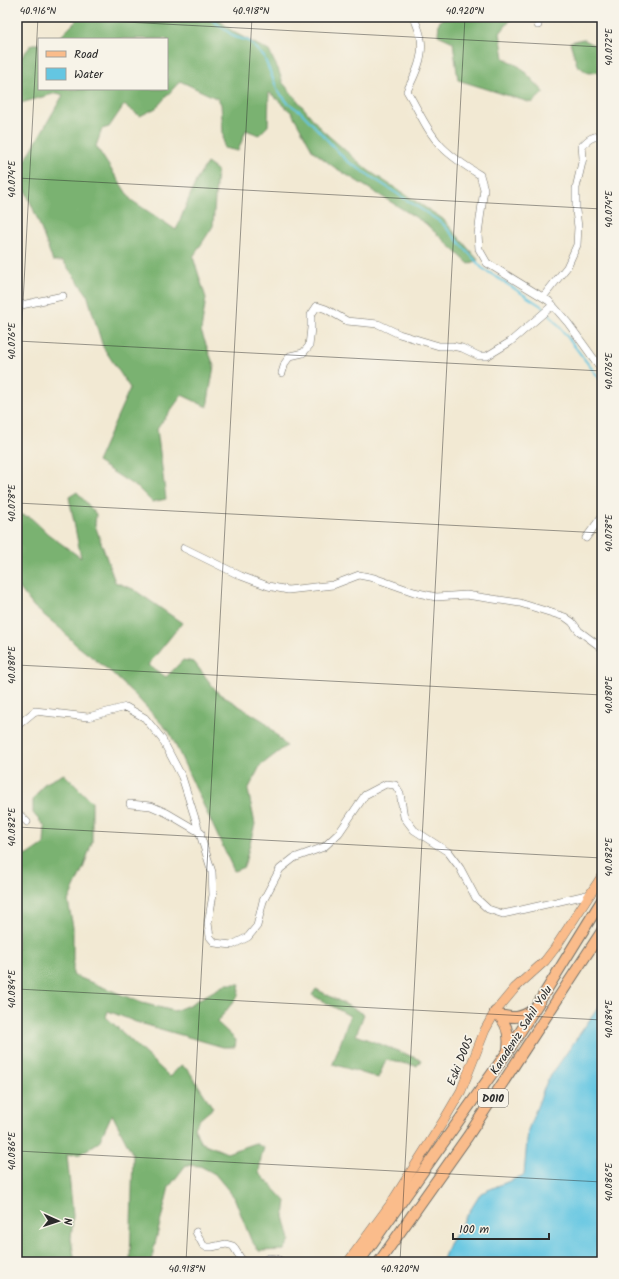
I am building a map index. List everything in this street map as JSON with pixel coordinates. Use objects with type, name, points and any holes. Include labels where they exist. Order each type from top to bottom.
[{"type":"highway","name":"D010","points":[[508,1051],[602,900]]},
{"type":"highway","name":"Karadeniz Sahil Yolu","points":[[379,1262],[468,1136],[602,931]]},
{"type":"highway","points":[[497,1013],[519,1017],[525,1015],[536,1007]]},
{"type":"highway","points":[[497,1013],[508,1030],[508,1051]]},
{"type":"highway","name":"Karadeniz Sahil Yolu","points":[[360,1262],[508,1051]]},
{"type":"main road","name":"Eski D005","points":[[348,1262],[390,1205],[444,1120],[464,1085],[485,1030],[515,988],[545,960],[555,948],[602,876]]},
{"type":"street","points":[[414,17],[421,39],[420,56],[415,76],[408,91],[427,127],[442,147],[465,166],[480,175],[484,189],[478,234],[479,249],[487,263],[549,301],[602,370]]},
{"type":"street","points":[[537,17],[538,25]]},
{"type":"street","points":[[543,297],[567,267],[577,245],[578,227],[576,188],[583,158],[582,146],[587,140],[596,135],[602,136]]},
{"type":"street","points":[[17,306],[63,296]]},
{"type":"street","points":[[282,372],[285,363],[290,356],[303,353],[308,346],[311,328],[311,315],[317,306],[326,309],[347,321],[378,324],[414,339],[439,346],[462,348],[479,356],[487,356],[510,342],[553,305]]},
{"type":"street","points":[[586,538],[602,516]]},
{"type":"street","points":[[184,548],[241,576],[268,586],[288,590],[332,585],[359,575],[374,578],[414,592],[436,597],[466,595],[520,604],[565,617],[572,622],[579,631],[602,648]]},
{"type":"street","points":[[17,726],[35,711],[88,717],[126,708],[145,718],[162,739],[182,778],[200,833],[212,872],[213,896],[208,923],[210,937],[215,944],[232,945],[248,937],[257,926],[263,901],[280,869],[294,858],[324,847],[339,833],[365,795],[386,784],[395,785],[400,793],[404,817],[414,830],[448,852],[460,868],[476,898],[488,909],[504,914],[591,894]]},
{"type":"street","points":[[130,804],[151,806],[156,808],[200,833]]},
{"type":"street","points":[[17,812],[27,822]]},
{"type":"street","points":[[196,1232],[203,1246],[212,1248],[226,1244],[233,1246],[243,1262]]},
{"type":"street","points":[[263,1262],[268,1258],[277,1259],[282,1262]]},
{"type":"green space","points":[[75,17],[215,17],[235,33],[269,51],[283,83],[322,130],[369,171],[443,219],[478,260],[469,264],[425,223],[334,167],[313,151],[292,113],[269,92],[268,126],[259,135],[246,130],[238,151],[224,148],[221,104],[218,99],[180,81],[156,108],[140,116],[124,105],[109,127],[102,129],[96,146],[131,200],[176,230],[196,181],[207,163],[217,170],[213,226],[193,257],[206,298],[201,331],[214,366],[207,407],[182,395],[157,429],[166,499],[152,502],[138,488],[97,462],[130,388],[103,347],[87,294],[63,261],[53,261],[18,173],[63,95],[57,93],[17,104],[17,60],[20,59],[32,44],[38,44],[38,90],[168,90],[168,38],[59,38],[76,21]]},
{"type":"green space","points":[[446,17],[513,17],[500,33],[504,58],[520,67],[544,92],[532,103],[458,80],[453,42],[438,35],[439,22]]},
{"type":"green space","points":[[583,39],[594,45],[602,44],[602,72],[588,73],[577,65],[570,42]]},
{"type":"green space","points":[[77,492],[96,514],[95,525],[115,582],[133,589],[182,623],[148,665],[166,677],[183,660],[194,662],[218,693],[265,722],[286,746],[260,766],[248,790],[255,824],[244,867],[234,871],[170,733],[136,696],[111,672],[75,644],[61,629],[34,607],[17,585],[17,514],[30,517],[48,534],[81,558],[69,497]]},
{"type":"green space","points":[[64,774],[92,802],[92,842],[84,866],[68,901],[73,927],[73,975],[142,1003],[174,1011],[189,1005],[226,984],[240,984],[238,996],[217,1022],[236,1040],[235,1047],[223,1047],[136,1022],[108,1011],[106,1017],[170,1077],[181,1065],[189,1071],[213,1108],[200,1119],[194,1127],[200,1142],[227,1153],[255,1143],[264,1148],[259,1173],[286,1201],[284,1216],[290,1240],[284,1250],[259,1251],[251,1240],[234,1197],[215,1174],[200,1166],[186,1165],[169,1187],[153,1252],[152,1262],[130,1262],[133,1155],[112,1114],[99,1142],[80,1154],[67,1155],[73,1215],[71,1239],[75,1262],[17,1262],[17,856],[28,855],[44,844],[45,827],[33,813],[33,800],[44,784]]},
{"type":"green space","points":[[316,989],[364,1014],[356,1035],[421,1060],[417,1066],[386,1060],[378,1078],[333,1064],[350,1016],[312,995]]},
{"type":"water","points":[[602,1002],[602,1262],[442,1262],[449,1244],[481,1193],[524,1175],[528,1130],[547,1081]]},
{"type":"waterway","points":[[208,17],[235,37],[249,41],[264,57],[278,91],[288,103],[301,112],[347,161],[442,223],[482,268],[546,309]]},
{"type":"waterway","points":[[548,312],[602,382]]}]
